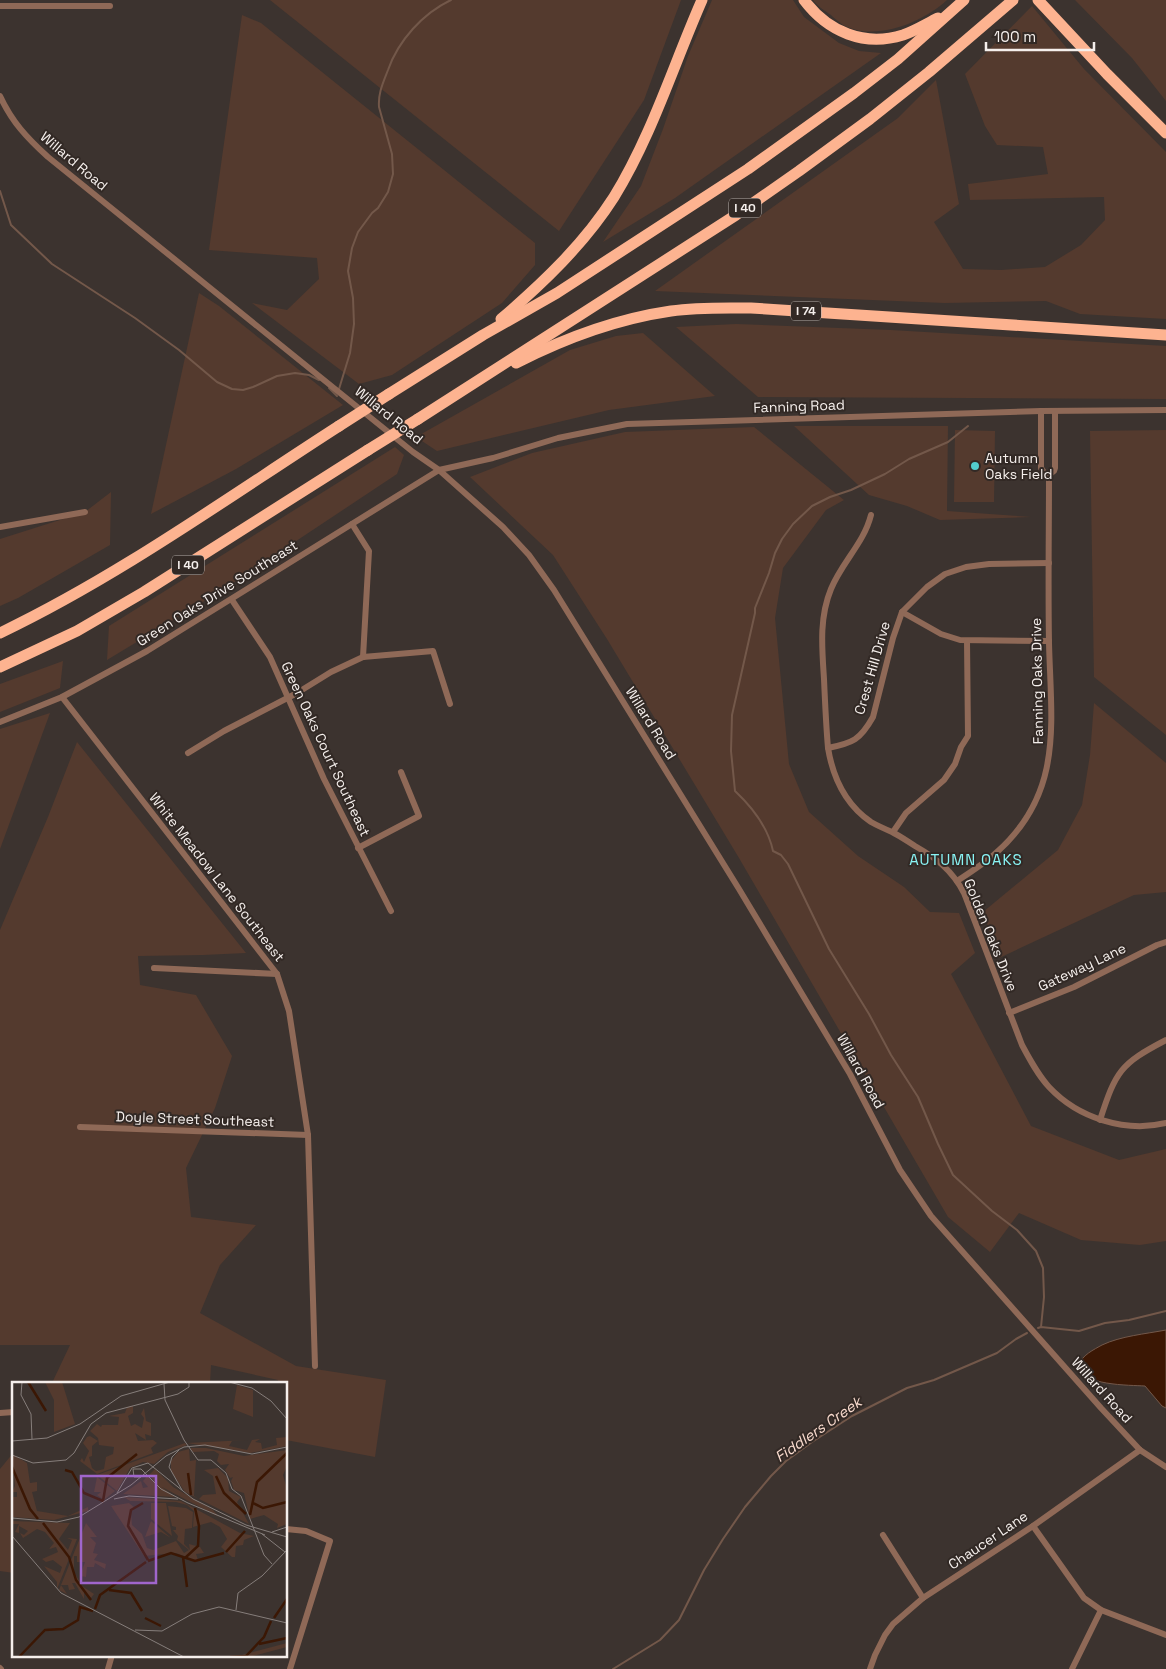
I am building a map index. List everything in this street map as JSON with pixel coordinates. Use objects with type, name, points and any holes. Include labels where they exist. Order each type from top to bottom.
[{"type":"highway","points":[[483,335],[528,296],[567,257],[613,198],[649,131],[702,0]]},
{"type":"highway","points":[[804,0],[822,20],[834,28],[860,38],[884,38],[904,34],[961,4]]},
{"type":"highway","name":"I 40","points":[[0,667],[77,631],[144,592],[461,392],[736,215],[870,119],[929,72],[1012,0]]},
{"type":"highway","points":[[1038,0],[1107,74],[1166,132]]},
{"type":"highway","name":"I 40","points":[[0,633],[40,614],[103,578],[389,394],[483,335],[557,293],[717,190],[780,147],[898,59],[961,4]]},
{"type":"highway","name":"I 74","points":[[461,392],[549,347],[608,324],[665,312],[710,308],[751,308],[1166,334]]},
{"type":"street","points":[[0,6],[110,6]]},
{"type":"street","name":"Willard Road","points":[[0,96],[19,128],[48,157],[413,452],[439,470],[503,527],[528,555],[554,590],[739,889],[850,1074],[900,1170],[930,1216],[1094,1401],[1140,1450],[1166,1467]]},
{"type":"street","name":"Fanning Road","points":[[439,470],[493,458],[558,438],[627,424],[1055,410],[1166,410]]},
{"type":"street","name":"Fanning Oaks Drive","points":[[1049,475],[1055,468],[1055,410]]},
{"type":"street","name":"Fanning Oaks Drive","points":[[1041,411],[1041,468],[1045,474],[1049,475]]},
{"type":"street","name":"Green Oaks Drive Southeast","points":[[0,722],[62,697],[147,651],[439,470]]},
{"type":"street","name":"Fanning Oaks Drive","points":[[957,881],[987,861],[1013,836],[1027,816],[1043,783],[1049,760],[1052,736],[1048,563],[1049,475]]},
{"type":"street","points":[[0,527],[85,512]]},
{"type":"street","name":"Golden Oaks Drive","points":[[871,515],[859,545],[837,576],[824,610],[822,646],[828,748],[830,761],[839,786],[852,804],[871,821],[893,832],[938,860],[947,867],[957,881],[964,892],[1022,1045],[1030,1061],[1050,1087],[1070,1105],[1100,1120],[1131,1126],[1166,1123]]},
{"type":"street","points":[[352,524],[369,551],[363,658]]},
{"type":"street","name":"Crest Hill Drive","points":[[828,748],[849,744],[862,734],[873,717],[893,638],[902,612],[927,587],[945,574],[978,564],[1048,563]]},
{"type":"street","name":"Green Oaks Court Southeast","points":[[232,600],[270,657],[324,779],[391,911]]},
{"type":"street","points":[[902,612],[950,638],[968,641],[1049,641]]},
{"type":"street","points":[[893,832],[906,813],[944,780],[955,764],[961,747],[968,736],[968,641]]},
{"type":"street","points":[[188,753],[331,672],[363,658],[433,651],[450,704]]},
{"type":"street","name":"White Meadow Lane Southeast","points":[[62,697],[277,974],[289,1011],[308,1135],[315,1366]]},
{"type":"street","points":[[358,848],[419,816],[401,772]]},
{"type":"street","name":"Gateway Lane","points":[[1009,1013],[1074,987],[1166,942]]},
{"type":"street","points":[[154,968],[277,974]]},
{"type":"street","points":[[1100,1120],[1111,1088],[1123,1068],[1140,1054],[1166,1040]]},
{"type":"street","name":"Doyle Street Southeast","points":[[80,1127],[308,1135]]},
{"type":"street","name":"Chaucer Lane","points":[[870,1669],[884,1635],[893,1624],[923,1598],[1033,1526],[1140,1450]]},
{"type":"street","points":[[1033,1526],[1084,1598],[1101,1610],[1166,1635]]},
{"type":"street","points":[[288,1529],[306,1531],[330,1541],[290,1669]]},
{"type":"street","points":[[883,1535],[923,1598]]},
{"type":"street","points":[[1072,1669],[1101,1610]]},
{"type":"street","points":[[108,1669],[112,1656]]},
{"type":"shaded area","points":[[270,0],[681,0],[644,100],[559,231]]},
{"type":"shaded area","points":[[712,0],[793,0],[804,17],[839,43],[859,51],[881,53],[675,198],[603,242],[641,186],[688,56]]},
{"type":"shaded area","points":[[813,0],[947,0],[925,16],[898,28],[869,32],[843,25]]},
{"type":"shaded area","points":[[1075,0],[1166,0],[1166,101],[1132,58]]},
{"type":"shaded area","points":[[1032,6],[1084,69],[1166,152],[1166,319],[1080,314],[1046,301],[945,303],[655,291],[898,118],[936,80],[959,204],[934,222],[963,269],[1001,270],[1045,267],[1081,245],[1105,220],[1104,197],[970,200],[968,184],[1048,174],[1043,147],[997,145],[985,126],[965,74]]},
{"type":"shaded area","points":[[242,15],[261,23],[535,243],[535,265],[502,303],[392,375],[359,384],[252,303],[287,310],[319,279],[317,258],[209,250]]},
{"type":"shaded area","points":[[199,293],[219,306],[343,405],[236,469],[151,514]]},
{"type":"shaded area","points":[[736,324],[891,330],[1166,346],[1166,399],[758,397],[676,327]]},
{"type":"shaded area","points":[[643,333],[715,396],[609,410],[437,451],[416,437],[570,350],[616,336]]},
{"type":"shaded area","points":[[794,426],[948,426],[947,511],[1031,517],[940,520],[907,506],[869,495]]},
{"type":"shaded area","points":[[754,427],[844,500],[826,510],[783,568],[775,618],[789,764],[809,812],[858,856],[904,887],[930,912],[959,913],[975,953],[951,974],[1031,1126],[1119,1160],[1166,1149],[1166,1241],[1140,1245],[1081,1240],[1019,1213],[990,1252],[948,1217],[739,858],[607,639],[553,555],[470,477],[532,453],[625,432]]},
{"type":"shaded area","name":"Autumn Oaks Field","points":[[955,430],[995,431],[994,502],[954,502]]},
{"type":"shaded area","points":[[1166,430],[1166,735],[1094,677],[1090,431]]},
{"type":"shaded area","points":[[395,447],[404,455],[397,474],[221,591],[107,660],[109,626]]},
{"type":"shaded area","points":[[111,492],[110,545],[18,598],[0,606],[0,539],[85,512]]},
{"type":"shaded area","points":[[63,661],[60,688],[0,712],[0,684]]},
{"type":"shaded area","points":[[1094,703],[1166,763],[1166,892],[1134,895],[999,958],[983,912],[1058,850],[1082,805],[1090,755]]},
{"type":"shaded area","points":[[50,713],[0,849],[0,729]]},
{"type":"shaded area","points":[[77,742],[246,953],[138,956],[140,985],[196,995],[232,1056],[215,1108],[186,1168],[191,1217],[256,1225],[220,1265],[200,1313],[296,1366],[386,1380],[375,1457],[288,1440],[288,1382],[278,1382],[278,1380],[211,1365],[210,1382],[52,1382],[70,1345],[0,1345],[0,930],[48,817]]},
{"type":"shaded area","points":[[1166,1330],[1166,1408],[1162,1406],[1145,1386],[1096,1381],[1082,1372],[1080,1365],[1082,1359],[1102,1345],[1125,1337]]},
{"type":"shaded area","points":[[12,1454],[12,1573],[0,1571],[0,1469]]},
{"type":"waterway","points":[[339,389],[350,353],[354,324],[353,298],[348,271],[352,248],[358,232],[378,208],[388,192],[393,174],[392,154],[379,107],[381,88],[392,59],[405,39],[421,20],[451,0]]},
{"type":"waterway","points":[[0,191],[11,225],[52,264],[135,318],[179,350],[217,382],[232,389],[243,390],[277,376],[295,373],[309,375],[319,380]]},
{"type":"waterway","points":[[329,388],[337,396]]},
{"type":"waterway","points":[[968,426],[948,442],[909,459],[885,474],[812,506],[793,524],[782,539],[755,608],[732,715],[731,751],[735,791],[758,818],[771,842],[773,851],[781,855],[788,864],[829,949],[918,1097],[953,1175],[992,1211],[1017,1230],[1036,1251],[1043,1268],[1044,1297],[1041,1327]]},
{"type":"waterway","name":"Fiddlers Creek","points":[[1038,1328],[1079,1331],[1105,1323],[1129,1320],[1166,1311]]},
{"type":"waterway","name":"Fiddlers Creek","points":[[613,1669],[660,1640],[679,1620],[704,1570],[723,1539],[745,1507],[786,1461],[852,1416],[907,1388],[934,1380],[997,1353],[1027,1333]]},
{"type":"place","name":"Autumn Oaks Field","points":[[975,466]]},
{"type":"district","name":"AUTUMN OAKS","points":[[966,859]]}]
